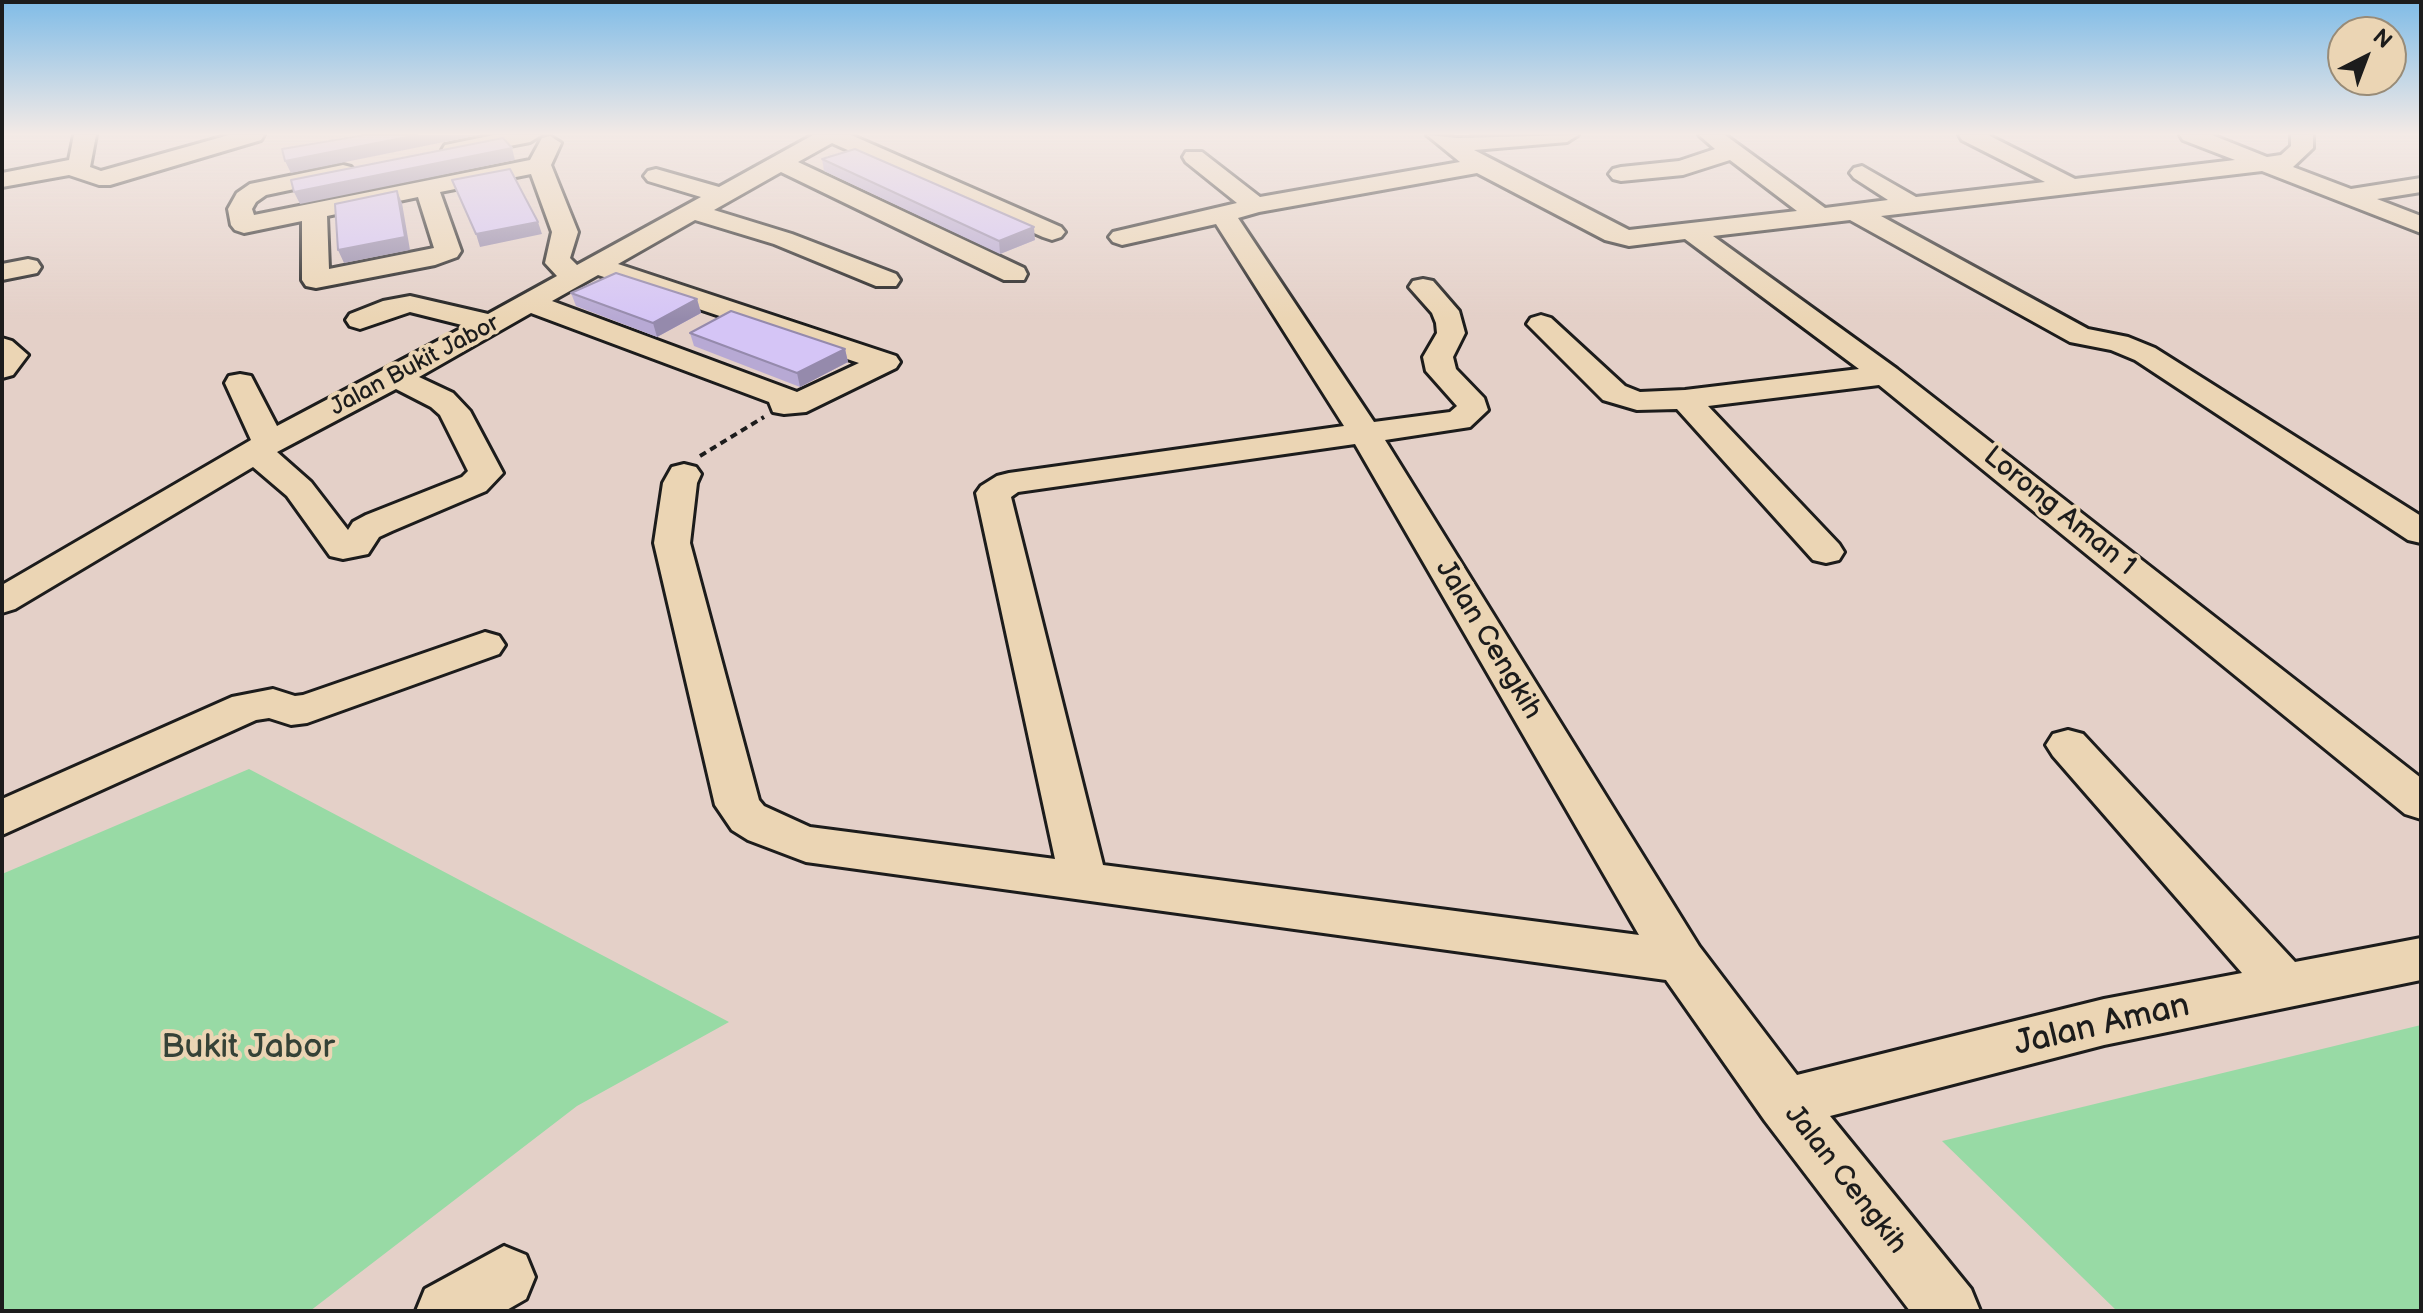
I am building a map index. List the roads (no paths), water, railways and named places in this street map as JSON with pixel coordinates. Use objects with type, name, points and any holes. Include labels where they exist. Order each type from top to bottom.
[{"type":"street","points":[[248,196],[240,209],[244,225],[386,196]]},
{"type":"street","points":[[314,211],[316,280],[445,254],[448,251],[430,196]]},
{"type":"street","points":[[530,303],[786,398],[784,405],[795,405],[885,362],[733,310],[558,263],[557,252],[565,232],[551,196]]},
{"type":"street","name":"Jalan Bukit Jabor","points":[[2,601],[262,447],[396,377],[723,196]]},
{"type":"street","points":[[851,196],[1014,274]]},
{"type":"street","points":[[971,196],[1052,232]]},
{"type":"street","name":"Jalan Cengkih","points":[[1229,196],[1364,432],[1681,961],[1785,1103],[1949,1311]]},
{"type":"street","points":[[1122,237],[1239,210],[1362,196]]},
{"type":"street","points":[[1546,196],[1621,237],[1985,196]]},
{"type":"street","points":[[1793,196],[1819,215]]},
{"type":"street","points":[[1898,196],[1912,205]]},
{"type":"street","points":[[2354,196],[2421,225]]},
{"type":"street","points":[[1853,211],[2080,336],[2118,343],[2145,354],[2421,532]]},
{"type":"street","points":[[694,212],[783,239],[886,280]]},
{"type":"street","name":"Lorong Aman 1","points":[[1690,231],[1886,375],[2421,802]]},
{"type":"street","points":[[1083,880],[993,493],[1009,483],[1459,420],[1472,410],[1473,405],[1441,371],[1438,357],[1451,333],[1450,323],[1445,311],[1423,287]]},
{"type":"street","points":[[360,320],[410,304],[493,324]]},
{"type":"street","points":[[658,351],[733,310]]},
{"type":"street","points":[[1541,324],[1621,397],[1646,401],[1886,375]]},
{"type":"street","points":[[2,347],[13,355],[2,369]]},
{"type":"street","points":[[240,383],[262,447],[299,489],[343,548],[355,546],[366,530],[379,523],[474,484],[486,473],[454,411],[442,400],[396,377]]},
{"type":"street","points":[[1685,399],[1826,552]]},
{"type":"street","points":[[684,474],[672,543],[738,805],[748,818],[784,838],[806,844],[1681,961]]},
{"type":"street","points":[[2,818],[247,707],[273,703],[291,711],[307,709],[485,645]]},
{"type":"street","points":[[2068,745],[2285,986]]},
{"type":"street","name":"Jalan Aman","points":[[1785,1103],[2104,1022],[2421,959]]},
{"type":"street","points":[[447,1311],[504,1277]]},
{"type":"park label","name":"Bukit Jabor","points":[[248,1048]]}]
